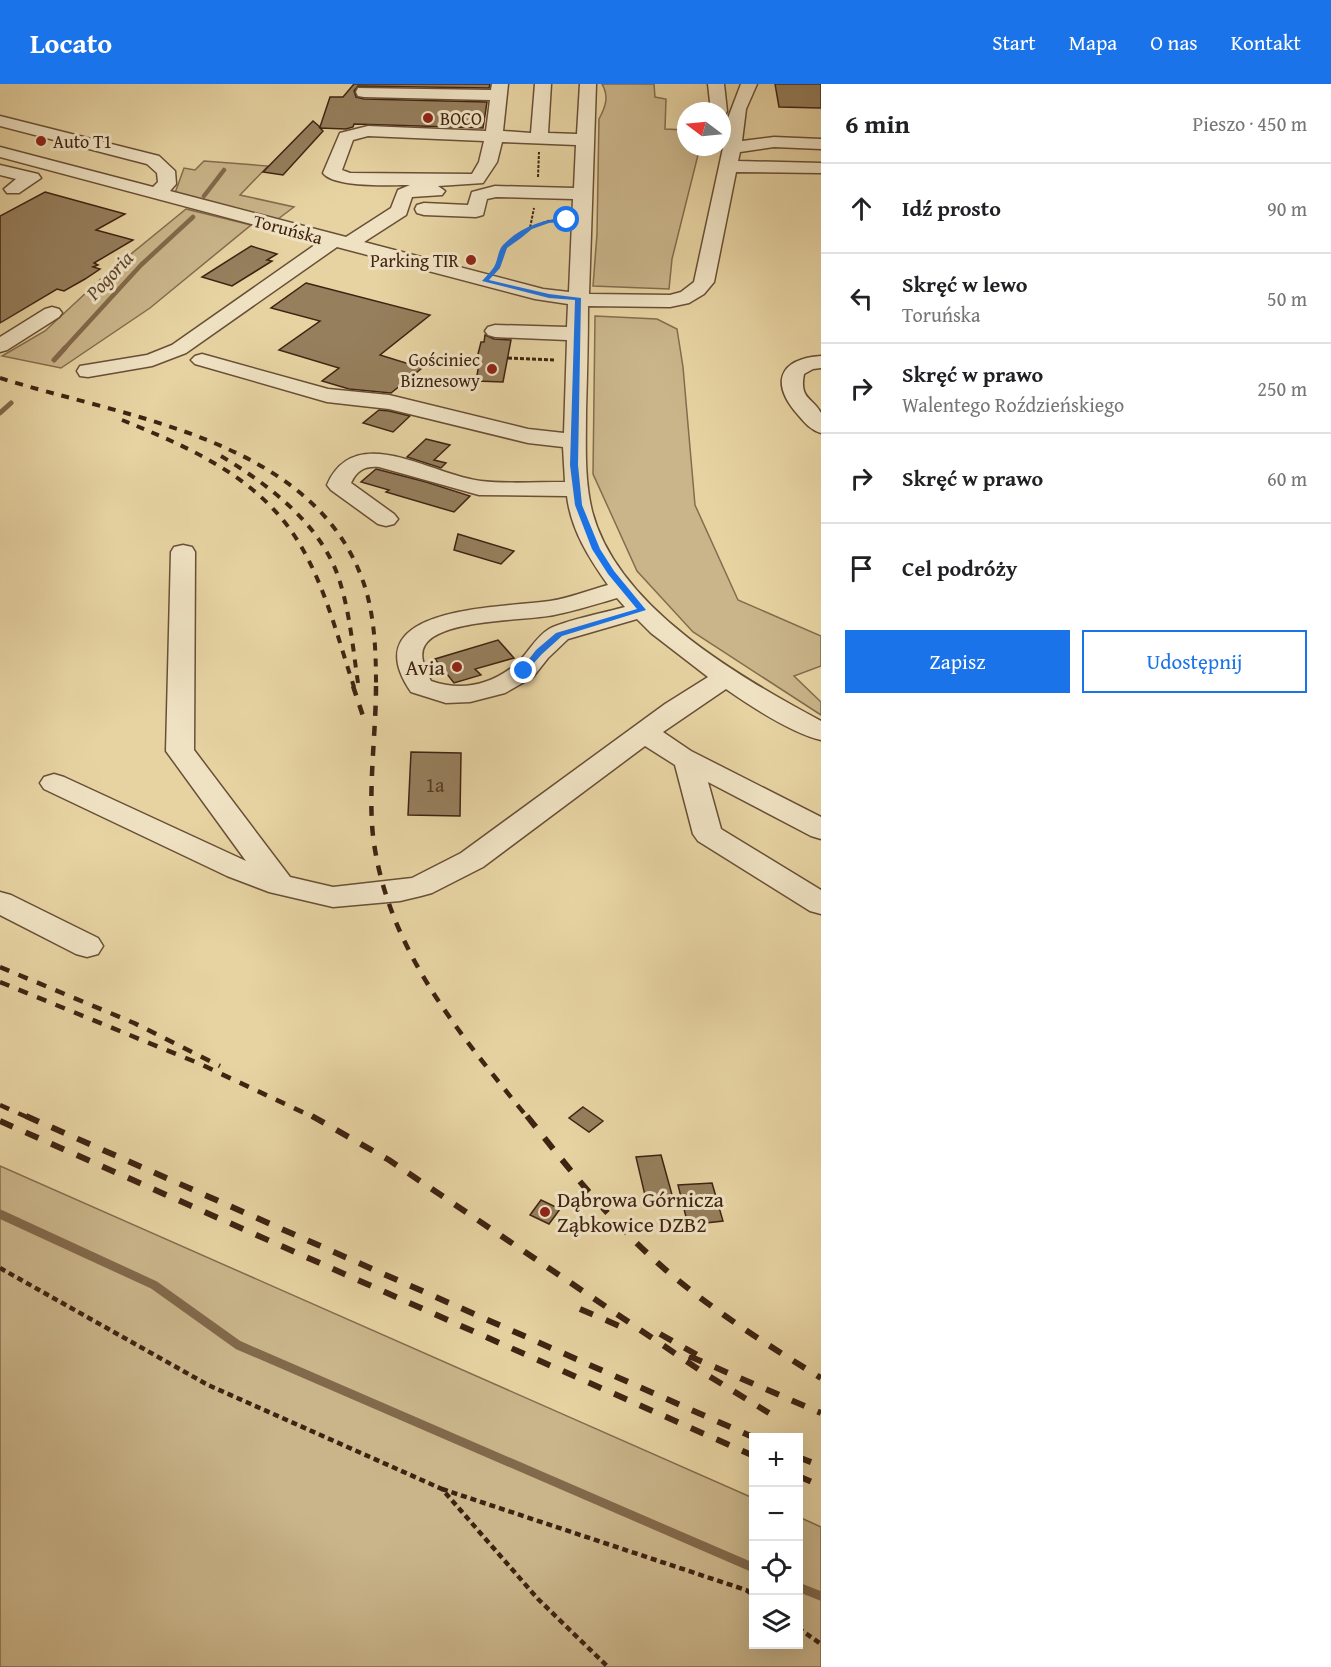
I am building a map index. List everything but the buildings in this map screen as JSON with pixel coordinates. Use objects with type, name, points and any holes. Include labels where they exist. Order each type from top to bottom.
[{"type":"street","points":[[539,138],[543,84]]},
{"type":"street","points":[[588,84],[578,298],[566,334],[575,489],[581,513],[592,542],[624,589],[642,610],[683,647],[726,678],[821,732]]},
{"type":"street","points":[[716,84],[718,102]]},
{"type":"street","points":[[731,155],[738,109],[749,84]]},
{"type":"street","points":[[364,92],[499,90],[493,136],[485,170],[477,179],[454,181],[349,178],[332,173],[346,137],[368,131],[493,136],[586,140]]},
{"type":"street","points":[[0,121],[153,160],[166,171],[167,184],[155,194]]},
{"type":"street","points":[[731,155],[774,142],[821,144]]},
{"type":"street","name":"Toruńska","points":[[0,152],[549,296],[668,302],[689,296],[704,282],[731,156]]},
{"type":"street","points":[[731,155],[821,153]]},
{"type":"street","points":[[731,155],[821,168]]},
{"type":"street","points":[[0,170],[32,178],[5,198]]},
{"type":"street","points":[[88,371],[152,360],[179,349],[340,243],[399,212],[404,194],[412,190],[461,191]]},
{"type":"street","points":[[424,209],[476,211],[478,196],[485,193],[583,194]]},
{"type":"street","points":[[0,346],[52,313]]},
{"type":"street","points":[[495,331],[566,334]]},
{"type":"street","points":[[202,360],[327,395],[389,402],[528,436],[574,441]]},
{"type":"street","points":[[821,362],[808,363],[794,371],[790,382],[792,395],[821,426]]},
{"type":"street","points":[[386,519],[339,485],[342,475],[354,463],[368,459],[380,460],[479,488],[575,489]]},
{"type":"street","points":[[183,552],[180,751],[280,885]]},
{"type":"street","points":[[624,589],[552,608],[469,618],[437,626],[417,638],[411,649],[408,663],[420,686],[446,695],[470,694],[496,687],[524,671],[539,652],[559,634],[642,610]]},
{"type":"street","points":[[54,783],[238,869],[280,885],[333,897],[400,891],[421,886],[472,860],[675,710],[726,678]]},
{"type":"street","points":[[645,733],[688,761],[821,829]]},
{"type":"street","points":[[688,761],[708,834],[821,904]]},
{"type":"street","points":[[0,902],[87,946]]},
{"type":"path","points":[[530,228],[538,192],[539,138]]},
{"type":"path","points":[[485,281],[497,268],[504,247],[530,228],[548,221],[567,220]]},
{"type":"path","points":[[554,370],[554,360],[566,334]]},
{"type":"path","points":[[508,358],[554,360]]},
{"type":"path","points":[[0,1268],[208,1385],[442,1489],[749,1592]]},
{"type":"path","points":[[442,1489],[538,1599],[608,1667]]},
{"type":"path","points":[[803,1631],[821,1644]]},
{"type":"shaded area","points":[[602,84],[654,84],[655,97],[666,99],[665,129],[677,130],[677,156],[698,156],[672,259],[669,289],[593,286],[597,234],[599,119],[605,105]]},
{"type":"shaded area","points":[[204,161],[268,166],[240,195],[294,207],[278,219],[175,193],[184,168],[195,170]]},
{"type":"shaded area","points":[[186,209],[251,225],[150,308],[61,368],[2,356],[45,331],[104,276]]},
{"type":"shaded area","points":[[595,316],[657,319],[677,329],[683,367],[695,505],[738,600],[821,636],[821,666],[794,676],[821,702],[821,715],[693,632],[637,571],[593,474]]},
{"type":"shaded area","points":[[0,1166],[749,1496],[749,1649],[803,1649],[803,1519],[821,1527],[821,1667],[0,1667]]},
{"type":"waterway","name":"Pogoria","points":[[204,196],[224,170]]},
{"type":"waterway","name":"Pogoria","points":[[64,349],[141,265],[193,217]]},
{"type":"waterway","name":"Pogoria","points":[[54,360],[65,348]]},
{"type":"waterway","name":"Pogoria","points":[[0,413],[11,403]]},
{"type":"waterway","points":[[0,1214],[154,1285],[238,1345],[749,1566]]},
{"type":"waterway","points":[[803,1589],[821,1596]]},
{"type":"railway","points":[[0,378],[158,423],[211,442],[261,466],[304,496],[339,535],[364,584],[373,622],[376,686]]},
{"type":"railway","points":[[122,420],[170,440],[217,465],[259,495],[278,514],[304,552],[322,589],[354,687]]},
{"type":"railway","points":[[221,456],[275,493],[306,524],[331,559],[346,605],[358,683]]},
{"type":"railway","points":[[353,686],[364,719]]},
{"type":"railway","points":[[376,686],[371,799],[373,836],[381,877],[393,916],[430,988],[452,1021],[528,1118]]},
{"type":"railway","points":[[0,967],[134,1023],[220,1066]]},
{"type":"railway","points":[[0,982],[198,1063],[315,1118]]},
{"type":"railway","points":[[0,1105],[29,1118]]},
{"type":"railway","points":[[26,1116],[749,1435]]},
{"type":"railway","points":[[312,1116],[389,1160],[704,1373],[769,1413]]},
{"type":"railway","points":[[527,1116],[600,1204],[667,1271],[731,1320],[821,1378]]},
{"type":"railway","points":[[0,1121],[749,1454]]},
{"type":"railway","points":[[580,1309],[631,1331]]},
{"type":"railway","points":[[660,1334],[699,1356]]},
{"type":"railway","points":[[689,1356],[821,1413]]},
{"type":"railway","points":[[803,1459],[821,1466]]},
{"type":"railway","points":[[803,1478],[821,1486]]},
{"type":"place","name":"BOCO","points":[[428,118]]},
{"type":"place","name":"Auto T1","points":[[41,141]]},
{"type":"place","name":"Parking TIR","points":[[471,260]]},
{"type":"place","name":"Gościniec Biznesowy","points":[[492,369]]},
{"type":"place","name":"Avia","points":[[457,667]]},
{"type":"place","name":"Dąbrowa Górnicza Ząbkowice DZB2","points":[[545,1212]]},
{"type":"route","points":[[524,671],[539,652],[559,634],[642,610],[611,572],[596,549],[578,505],[574,465],[578,298],[549,296],[485,281],[497,268],[504,247],[518,236],[548,221],[567,220]]}]
